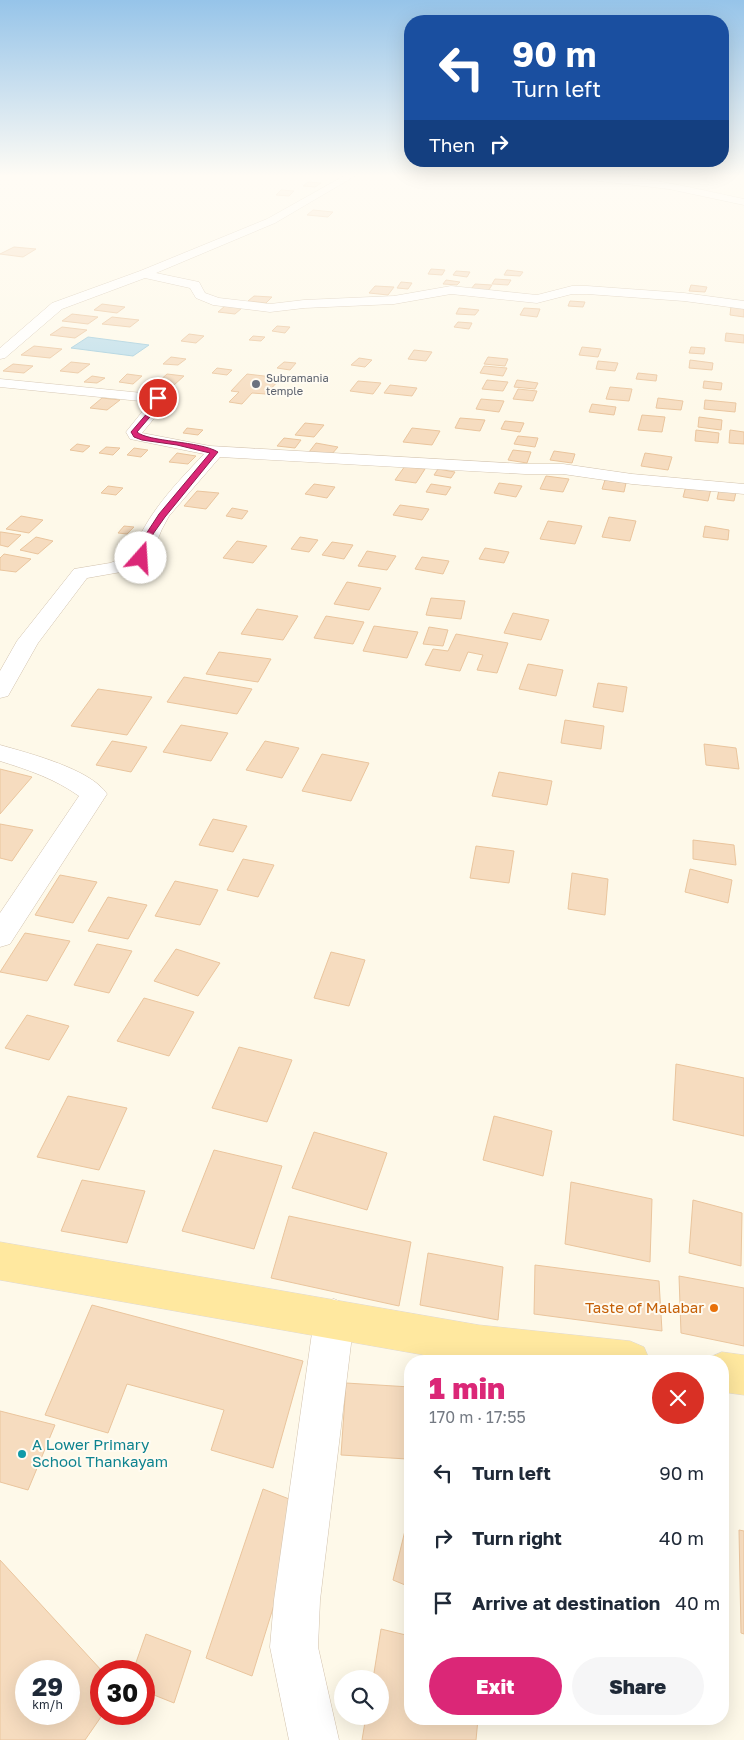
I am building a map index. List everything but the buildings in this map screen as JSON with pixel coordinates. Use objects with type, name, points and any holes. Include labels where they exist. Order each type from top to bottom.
[{"type":"main road","points":[[0,1261],[479,1346],[570,1355]]},
{"type":"main road","points":[[729,1373],[744,1375]]},
{"type":"street","points":[[2,351],[57,306],[184,257]]},
{"type":"street","points":[[144,274],[195,285],[200,295],[217,302],[270,308],[304,304],[394,300],[451,290],[537,299],[572,290],[587,290],[684,297],[744,304]]},
{"type":"street","points":[[0,383],[158,398],[158,404],[134,432],[136,436],[145,439],[177,442],[214,452],[525,469],[563,469],[632,479],[744,489]]},
{"type":"street","points":[[0,692],[28,641],[81,574],[114,568],[141,558],[150,534],[162,515],[214,452]]},
{"type":"street","points":[[0,753],[48,768],[72,779],[94,794],[0,936]]},
{"type":"street","points":[[314,1740],[294,1647],[297,1600],[334,1319]]},
{"type":"water","points":[[88,337],[149,345],[133,356],[71,348]]},
{"type":"place","name":"Subramania temple","points":[[256,384]]},
{"type":"place","name":"Taste of Malabar","points":[[714,1308]]},
{"type":"place","name":"A Lower Primary School Thankayam","points":[[22,1454]]},
{"type":"route","points":[[141,558],[150,534],[162,515],[214,452],[177,442],[145,439],[136,436],[134,432],[158,404],[158,398]]}]
